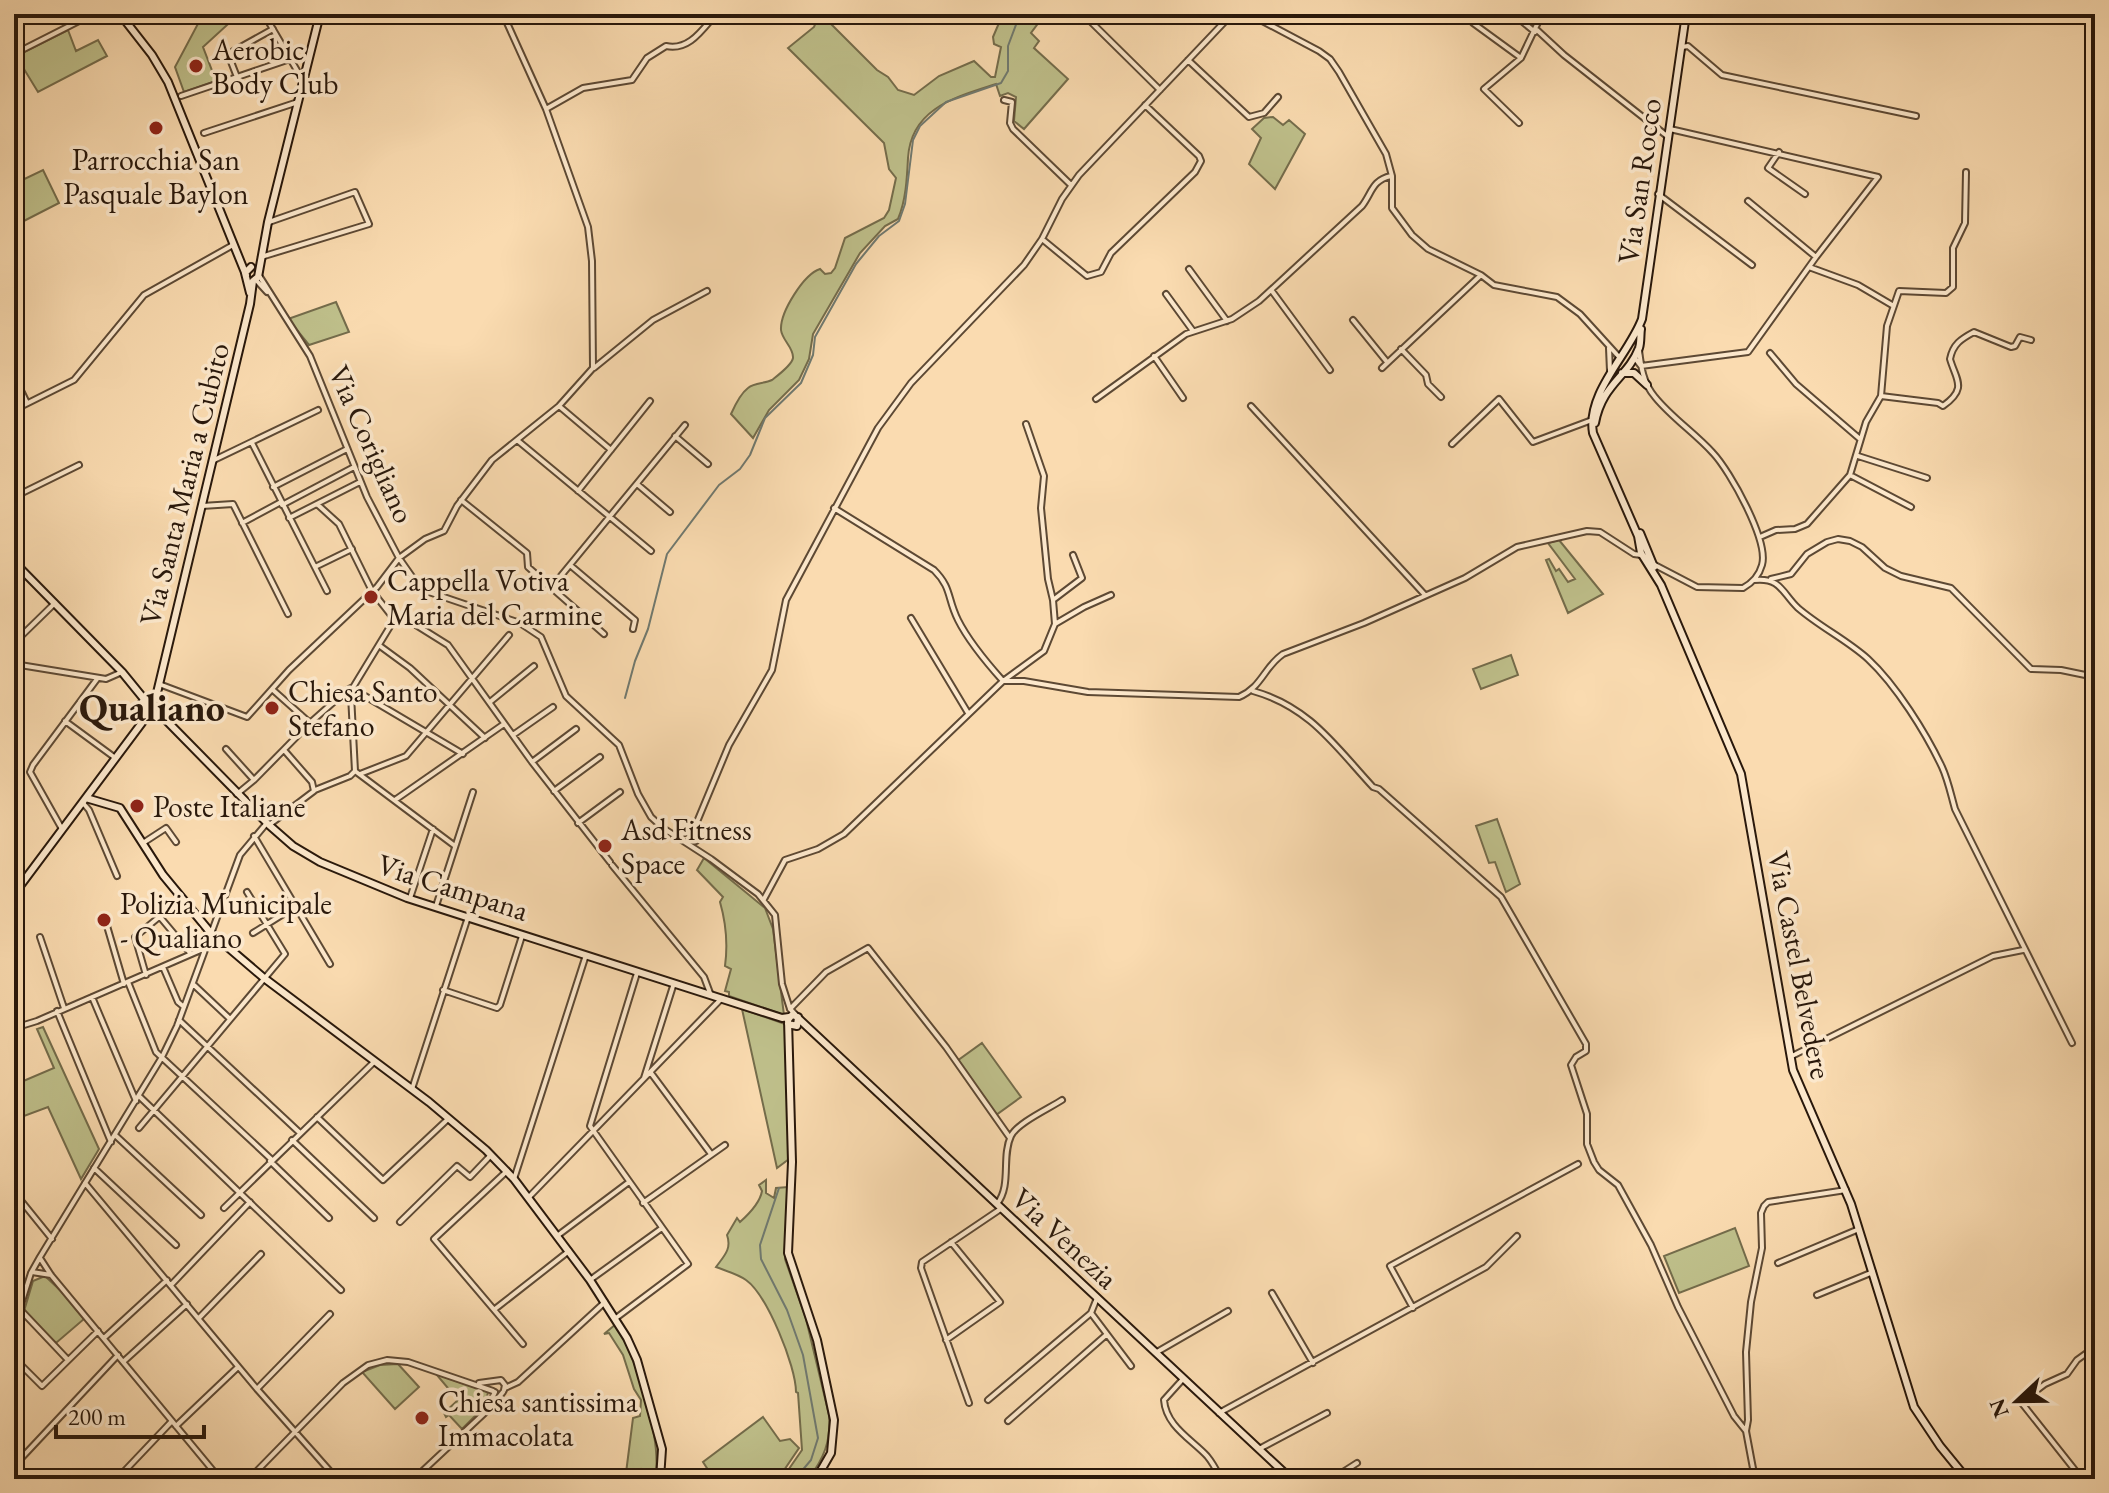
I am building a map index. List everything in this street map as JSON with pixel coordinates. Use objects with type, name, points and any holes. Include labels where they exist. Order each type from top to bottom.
[{"type":"street","points":[[14,54],[93,14]]},
{"type":"street","points":[[120,14],[152,55],[168,82],[233,245],[271,296]]},
{"type":"street","points":[[264,14],[304,81]]},
{"type":"street","points":[[250,304],[253,274],[261,257],[320,14]]},
{"type":"street","points":[[400,14],[411,14]]},
{"type":"street","points":[[503,14],[546,109],[588,227],[592,261],[593,368]]},
{"type":"street","points":[[546,109],[583,88],[632,80],[651,54],[666,46],[686,45],[716,14]]},
{"type":"street","points":[[1083,14],[1160,90]]},
{"type":"street","points":[[696,841],[694,829],[729,745],[768,679],[786,600],[878,428],[911,383],[1024,265],[1071,185],[1232,14]]},
{"type":"street","points":[[1249,14],[1330,59],[1386,154],[1392,176],[1392,208],[1412,235],[1446,260],[1502,287],[1557,297],[1580,314],[1609,346],[1622,355],[1628,365],[1638,368],[1748,352],[1878,177],[1779,152],[1667,132],[1513,14]]},
{"type":"street","points":[[1519,123],[1484,89],[1521,58],[1542,14]]},
{"type":"street","name":"Via San Rocco","points":[[1592,420],[1595,405],[1636,336],[1642,319],[1686,14]]},
{"type":"street","points":[[1473,23],[1521,58]]},
{"type":"street","points":[[237,77],[228,54],[273,29]]},
{"type":"street","points":[[1682,47],[1688,46],[1722,75],[1916,116]]},
{"type":"street","points":[[181,96],[290,59]]},
{"type":"street","points":[[1188,60],[1249,117],[1264,113],[1278,97]]},
{"type":"street","points":[[1004,100],[1009,100],[1013,105],[1010,123],[1013,129],[1071,185]]},
{"type":"street","points":[[204,133],[298,102]]},
{"type":"street","points":[[1042,239],[1082,274],[1094,275],[1106,267],[1111,253],[1199,167],[1199,156],[1145,105]]},
{"type":"street","points":[[1779,152],[1768,168],[1805,194]]},
{"type":"street","points":[[1760,537],[1776,530],[1795,529],[1807,524],[1850,475],[1860,439],[1881,396],[1884,344],[1892,305],[1899,291],[1946,293],[1952,289],[1953,248],[1965,223],[1966,172]]},
{"type":"street","points":[[1096,399],[1193,331],[1227,321],[1259,301],[1362,206],[1367,192],[1375,184],[1392,176]]},
{"type":"street","points":[[261,257],[369,224],[355,192],[268,222]]},
{"type":"street","points":[[1658,194],[1752,265]]},
{"type":"street","points":[[1748,201],[1816,257]]},
{"type":"street","points":[[14,410],[74,380],[144,295],[233,245]]},
{"type":"street","points":[[1809,267],[1858,285],[1892,305]]},
{"type":"street","points":[[1189,269],[1227,321]]},
{"type":"street","points":[[253,274],[271,296]]},
{"type":"street","name":"Via Santa Maria a Cubito","points":[[156,697],[253,292],[253,274]]},
{"type":"street","points":[[1382,368],[1481,275]]},
{"type":"street","points":[[253,292],[262,288]]},
{"type":"street","points":[[1271,290],[1330,370]]},
{"type":"street","points":[[159,684],[247,717],[289,670],[372,591],[399,558],[425,539],[444,531],[461,500],[492,460],[559,406],[593,368],[653,320],[707,291]]},
{"type":"street","points":[[1166,294],[1193,331]]},
{"type":"street","name":"Via Corigliano","points":[[271,296],[310,356],[360,482],[399,558],[426,591],[533,630],[541,637],[566,696],[619,745],[638,794],[651,817],[764,899]]},
{"type":"street","points":[[1638,368],[1642,319]]},
{"type":"street","points":[[1353,320],[1387,363]]},
{"type":"street","points":[[1881,396],[1943,406],[1956,394],[1959,375],[1950,359],[1961,339],[1974,332],[2011,347],[2020,337],[2031,340]]},
{"type":"street","points":[[1609,346],[1611,376]]},
{"type":"street","points":[[1639,348],[1604,396],[1596,419],[1596,430],[1661,585]]},
{"type":"street","points":[[1401,349],[1426,375],[1428,384],[1441,397]]},
{"type":"street","points":[[1770,353],[1796,384],[1860,439]]},
{"type":"street","points":[[1622,355],[1634,357]]},
{"type":"street","points":[[1154,356],[1183,398]]},
{"type":"street","points":[[1634,357],[1647,385]]},
{"type":"street","points":[[1622,373],[1634,373],[1670,413],[1714,453],[1760,537],[1763,563],[1754,580],[1743,588],[1706,589],[1670,575],[1653,564]]},
{"type":"street","points":[[14,376],[27,403]]},
{"type":"street","points":[[1452,444],[1499,399],[1533,442],[1592,420],[1598,449],[1661,585]]},
{"type":"street","points":[[578,491],[650,401]]},
{"type":"street","points":[[559,406],[611,450]]},
{"type":"street","points":[[1251,406],[1425,595]]},
{"type":"street","points":[[212,461],[318,410]]},
{"type":"street","points":[[816,1479],[827,1463],[835,1433],[833,1410],[817,1340],[788,1253],[792,1195],[791,1021],[782,984],[775,915],[764,899],[785,860],[818,849],[844,834],[968,713],[1003,681],[1044,651],[1055,624],[1043,539],[1041,491],[1044,476],[1026,424]]},
{"type":"street","points":[[560,577],[685,425]]},
{"type":"street","points":[[675,436],[708,464]]},
{"type":"street","points":[[517,440],[651,551]]},
{"type":"street","points":[[252,443],[327,591]]},
{"type":"street","points":[[273,487],[347,449]]},
{"type":"street","points":[[1857,456],[1927,478]]},
{"type":"street","points":[[14,497],[79,465]]},
{"type":"street","points":[[242,523],[354,467]]},
{"type":"street","points":[[1850,475],[1911,507]]},
{"type":"street","points":[[289,518],[360,482]]},
{"type":"street","points":[[637,484],[670,512]]},
{"type":"street","points":[[461,500],[527,553],[528,567],[604,634]]},
{"type":"street","points":[[202,506],[233,504],[288,614]]},
{"type":"street","points":[[237,794],[310,723],[351,692],[395,617],[372,591],[339,524],[317,504]]},
{"type":"street","points":[[834,508],[934,570],[946,582],[957,619],[981,656],[1003,681],[1116,693],[1239,697],[1253,691],[1283,654],[1364,623],[1465,578],[1517,547],[1587,531],[1600,532],[1634,554],[1644,550]]},
{"type":"street","points":[[1754,580],[1791,574],[1807,554],[1827,542],[1838,539],[1850,541],[1862,547],[1885,568],[1901,576],[1951,588],[2031,669],[2061,670],[2095,677]]},
{"type":"street","points":[[315,567],[352,549]]},
{"type":"street","points":[[1628,550],[1644,550]]},
{"type":"street","points":[[1053,600],[1082,578],[1073,555]]},
{"type":"street","points":[[14,562],[122,672],[144,699]]},
{"type":"street","points":[[570,565],[635,620],[633,629]]},
{"type":"street","points":[[1768,579],[1778,584],[1799,608],[1871,662],[1901,699],[1943,769],[1955,809],[2072,1043]]},
{"type":"street","name":"Via Castel Belvedere","points":[[1661,585],[1741,774],[1790,1058],[1799,1085],[1846,1190],[1914,1407],[1967,1479]]},
{"type":"street","points":[[1055,624],[1111,595]]},
{"type":"street","points":[[14,643],[55,603]]},
{"type":"street","points":[[911,618],[968,713]]},
{"type":"street","points":[[416,625],[448,645],[578,823],[704,977],[710,994]]},
{"type":"street","points":[[14,1326],[40,1257],[162,1057],[179,1020],[240,855],[254,836],[314,791],[357,772],[406,756],[509,635]]},
{"type":"street","points":[[380,646],[410,668],[485,738]]},
{"type":"street","points":[[14,664],[97,679],[106,679],[122,672]]},
{"type":"street","points":[[490,702],[534,666]]},
{"type":"street","points":[[62,829],[30,772],[97,679]]},
{"type":"street","points":[[273,690],[310,723]]},
{"type":"street","points":[[1253,691],[1279,700],[1308,716],[1373,787],[1501,897],[1586,1044],[1586,1051],[1576,1057],[1571,1065],[1587,1114],[1586,1134],[1590,1153],[1599,1170],[1616,1183],[1625,1197],[1734,1416],[1746,1431]]},
{"type":"street","points":[[351,692],[374,701],[463,754]]},
{"type":"street","points":[[351,692],[357,772],[455,846]]},
{"type":"street","points":[[156,697],[163,704],[160,714],[154,718],[147,716],[141,708],[144,699],[156,697]]},
{"type":"street","points":[[513,735],[553,707]]},
{"type":"street","name":"Via Campana","points":[[160,714],[268,824],[293,846],[320,862],[410,898],[809,1027]]},
{"type":"street","points":[[14,894],[147,716]]},
{"type":"street","points":[[65,721],[114,757]]},
{"type":"street","points":[[395,800],[504,724]]},
{"type":"street","points":[[532,762],[576,729]]},
{"type":"street","points":[[226,749],[254,780]]},
{"type":"street","points":[[284,750],[312,782],[314,791]]},
{"type":"street","points":[[554,791],[600,757]]},
{"type":"street","points":[[436,906],[473,792]]},
{"type":"street","points":[[578,823],[620,792]]},
{"type":"street","points":[[84,800],[120,808],[182,898],[210,932],[264,978],[449,1118],[514,1179],[616,1318],[637,1360],[662,1449],[660,1479]]},
{"type":"street","points":[[84,800],[117,876]]},
{"type":"street","points":[[143,843],[166,828],[176,842]]},
{"type":"street","points":[[410,898],[433,829]]},
{"type":"street","points":[[680,835],[694,829]]},
{"type":"street","points":[[254,836],[330,964]]},
{"type":"street","points":[[139,1128],[285,954],[247,892]]},
{"type":"street","points":[[146,975],[135,937],[182,898]]},
{"type":"street","points":[[253,933],[296,906]]},
{"type":"street","points":[[160,917],[191,954]]},
{"type":"street","points":[[412,1089],[468,917]]},
{"type":"street","points":[[107,926],[126,983],[156,1052],[329,1218]]},
{"type":"street","points":[[443,990],[497,1008],[523,934]]},
{"type":"street","points":[[40,937],[64,1008]]},
{"type":"street","points":[[791,1021],[826,972],[868,948],[946,1047],[1010,1138]]},
{"type":"street","points":[[14,1019],[24,1025],[204,949]]},
{"type":"street","points":[[1790,1058],[1993,956],[2023,950]]},
{"type":"street","points":[[514,1179],[586,955]]},
{"type":"street","points":[[163,967],[178,1002],[184,1007]]},
{"type":"street","points":[[616,1318],[688,1264],[593,1132],[590,1122],[637,970]]},
{"type":"street","points":[[192,983],[229,1018]]},
{"type":"street","points":[[643,1080],[674,983]]},
{"type":"street","points":[[92,997],[138,1099],[155,1110],[341,1290]]},
{"type":"street","points":[[529,1197],[723,998]]},
{"type":"street","points":[[57,1011],[111,1142]]},
{"type":"street","points":[[179,1020],[300,1133]]},
{"type":"street","name":"Via Venezia","points":[[809,1027],[1291,1479]]},
{"type":"street","points":[[224,1208],[374,1062]]},
{"type":"street","points":[[651,1073],[711,1154]]},
{"type":"street","points":[[969,1403],[921,1268],[924,1260],[1000,1206],[1010,1138],[1017,1128],[1062,1100]]},
{"type":"street","points":[[317,1117],[383,1180],[449,1118]]},
{"type":"street","points":[[115,1135],[201,1215]]},
{"type":"street","points":[[292,1140],[374,1218]]},
{"type":"street","points":[[643,1203],[725,1145]]},
{"type":"street","points":[[400,1222],[457,1166],[470,1177],[491,1155]]},
{"type":"street","points":[[1413,1308],[1390,1266],[1578,1164]]},
{"type":"street","points":[[94,1168],[176,1245]]},
{"type":"street","points":[[507,1171],[434,1239],[523,1344]]},
{"type":"street","points":[[557,1236],[629,1182]]},
{"type":"street","points":[[85,1183],[238,1367],[337,1479]]},
{"type":"street","points":[[1755,1479],[1746,1431],[1747,1327],[1760,1264],[1764,1206],[1768,1202],[1846,1190]]},
{"type":"street","points":[[14,1192],[52,1239]]},
{"type":"street","points":[[104,1338],[169,1282],[250,1202]]},
{"type":"street","points":[[590,1280],[662,1228]]},
{"type":"street","points":[[1778,1263],[1859,1229]]},
{"type":"street","points":[[1219,1413],[1486,1267],[1517,1236]]},
{"type":"street","points":[[946,1340],[1000,1302],[951,1242]]},
{"type":"street","points":[[495,1309],[569,1251]]},
{"type":"street","points":[[199,1318],[261,1254]]},
{"type":"street","points":[[40,1257],[51,1275],[220,1479]]},
{"type":"street","points":[[32,1272],[51,1275]]},
{"type":"street","points":[[1817,1295],[1873,1272]]},
{"type":"street","points":[[1272,1293],[1313,1363]]},
{"type":"street","points":[[988,1400],[1091,1313],[1097,1298]]},
{"type":"street","points":[[414,1479],[504,1390],[521,1379],[605,1302]]},
{"type":"street","points":[[14,1303],[68,1360]]},
{"type":"street","points":[[123,1362],[187,1304]]},
{"type":"street","points":[[1155,1353],[1228,1311]]},
{"type":"street","points":[[1091,1313],[1131,1366]]},
{"type":"street","points":[[257,1389],[330,1314]]},
{"type":"street","points":[[14,1358],[42,1386],[98,1331]]},
{"type":"street","points":[[1008,1421],[1106,1335]]},
{"type":"street","points":[[2082,1479],[2021,1402],[2045,1384],[2067,1374],[2077,1360],[2095,1347]]},
{"type":"street","points":[[14,1466],[118,1355]]},
{"type":"street","points":[[249,1479],[354,1373],[377,1362],[396,1360],[419,1364],[494,1392],[504,1390]]},
{"type":"street","points":[[117,1479],[238,1367]]},
{"type":"street","points":[[476,1383],[521,1379]]},
{"type":"street","points":[[1183,1379],[1164,1400],[1167,1413],[1178,1430],[1209,1458],[1221,1479]]},
{"type":"street","points":[[503,1381],[504,1390]]},
{"type":"street","points":[[486,1410],[494,1392],[494,1382]]},
{"type":"street","points":[[1259,1449],[1327,1413]]},
{"type":"street","points":[[1332,1479],[1357,1463]]},
{"type":"green space","points":[[198,14],[238,15],[203,47],[216,81],[184,92],[175,67],[200,20]]},
{"type":"green space","points":[[1010,14],[1045,14],[1031,33],[1039,41],[1034,48],[1068,79],[1024,129],[1014,121],[1016,97],[1008,93],[1000,96],[996,84],[938,107],[917,127],[911,141],[907,181],[898,219],[885,226],[860,253],[813,334],[809,359],[799,380],[769,410],[753,438],[731,414],[745,390],[772,380],[792,361],[792,351],[781,330],[789,304],[800,286],[814,272],[820,269],[825,274],[831,273],[845,238],[884,218],[889,210],[896,178],[889,169],[884,143],[788,48],[824,17],[898,90],[914,95],[939,76],[974,61],[991,77],[995,77],[1001,47],[994,44],[993,37],[999,23],[1009,18]]},
{"type":"green space","points":[[68,30],[76,51],[98,40],[107,56],[38,92],[16,56]]},
{"type":"green space","points":[[1273,117],[1283,125],[1289,120],[1305,134],[1275,189],[1249,164],[1261,138],[1252,129],[1264,118]]},
{"type":"green space","points":[[43,170],[59,203],[14,226],[14,184]]},
{"type":"green space","points":[[336,302],[349,332],[309,345],[288,319]]},
{"type":"green space","points":[[1559,540],[1603,594],[1568,613],[1546,560],[1549,559],[1556,571],[1559,569],[1568,582],[1575,579],[1548,543]]},
{"type":"green space","points":[[1511,655],[1518,675],[1481,689],[1473,669]]},
{"type":"green space","points":[[1497,819],[1520,884],[1506,892],[1495,862],[1489,863],[1476,826]]},
{"type":"green space","points":[[704,858],[765,908],[773,929],[784,1015],[729,996],[729,992],[725,991],[731,969],[725,966],[726,934],[720,902],[723,897],[697,870]]},
{"type":"green space","points":[[742,1009],[785,1024],[789,1159],[777,1168]]},
{"type":"green space","points":[[43,1027],[99,1149],[81,1179],[48,1107],[24,1116],[14,1093],[14,1085],[54,1068],[37,1029]]},
{"type":"green space","points":[[982,1043],[1021,1097],[996,1115],[957,1061]]},
{"type":"green space","points":[[766,1180],[766,1193],[774,1198],[776,1188],[788,1187],[785,1259],[806,1319],[829,1415],[825,1449],[808,1479],[782,1479],[802,1450],[798,1393],[779,1332],[754,1288],[736,1274],[716,1267],[728,1248],[727,1235],[737,1218],[740,1222],[757,1204],[762,1191],[759,1185]]},
{"type":"green space","points":[[1735,1228],[1749,1266],[1679,1293],[1664,1256]]},
{"type":"green space","points":[[45,1276],[84,1319],[56,1343],[24,1311],[33,1281]]},
{"type":"green space","points":[[616,1324],[646,1400],[655,1443],[655,1479],[641,1469],[627,1476],[626,1473],[633,1418],[640,1416],[641,1400],[634,1389],[623,1355],[609,1333],[604,1334]]},
{"type":"green space","points":[[398,1364],[419,1387],[395,1409],[362,1372],[380,1365]]},
{"type":"green space","points":[[436,1374],[488,1392],[485,1406],[462,1429],[444,1413],[458,1400]]},
{"type":"green space","points":[[763,1417],[780,1441],[790,1439],[799,1448],[778,1479],[714,1479],[703,1462]]},
{"type":"waterway","points":[[625,698],[648,629],[667,554],[719,485],[740,469],[750,455],[765,418],[801,383],[813,355],[815,337],[856,264],[879,236],[899,221],[905,204],[913,140],[920,126],[946,102],[1001,83],[1008,71],[1008,46],[1020,14]]},
{"type":"waterway","points":[[779,1188],[760,1245],[761,1259],[787,1310],[803,1355],[818,1438],[811,1460],[795,1479]]},
{"type":"place","name":"Aerobic Body Club","points":[[196,66]]},
{"type":"place","name":"Parrocchia San Pasquale Baylon","points":[[156,128]]},
{"type":"place","name":"Cappella Votiva Maria del Carmine","points":[[371,597]]},
{"type":"place","name":"Chiesa Santo Stefano","points":[[272,708]]},
{"type":"place","name":"Poste Italiane","points":[[137,806]]},
{"type":"place","name":"Asd Fitness Space","points":[[605,846]]},
{"type":"place","name":"Polizia Municipale - Qualiano","points":[[104,920]]},
{"type":"place","name":"Chiesa santissima Immacolata","points":[[422,1418]]},
{"type":"district","name":"Qualiano","points":[[152,707]]}]
